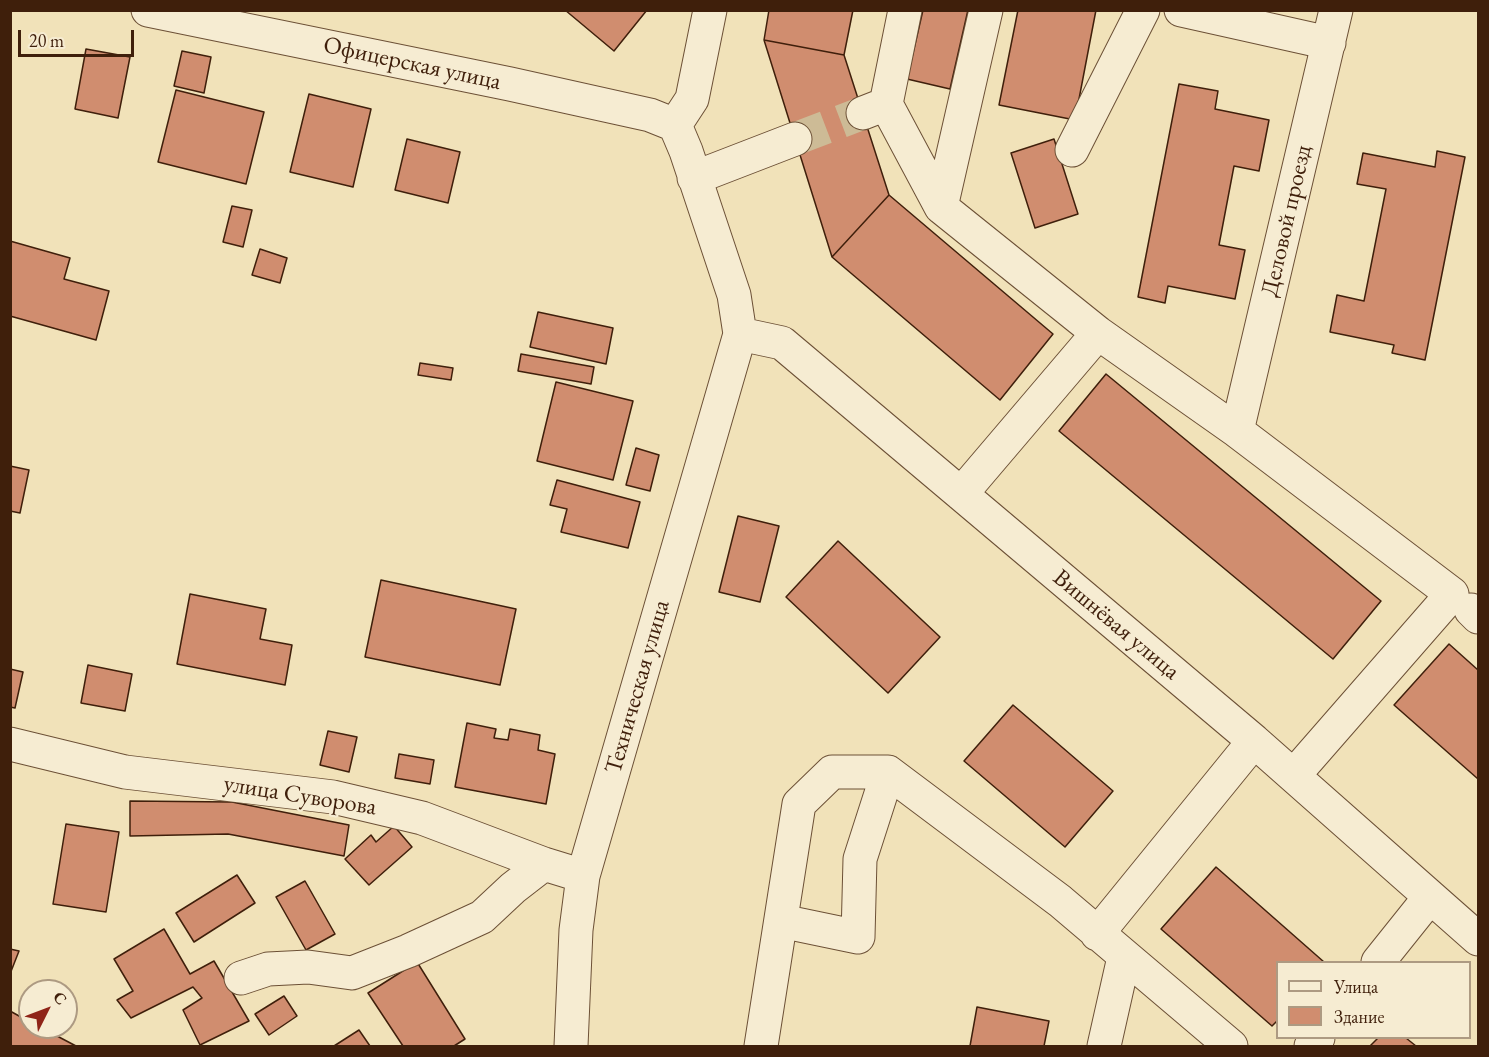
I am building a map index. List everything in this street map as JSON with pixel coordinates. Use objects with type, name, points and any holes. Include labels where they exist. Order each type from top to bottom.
[{"type":"street","name":"Офицерская улица","points":[[148,10],[510,84],[650,115],[675,125]]},
{"type":"street","points":[[710,10],[692,99],[675,125],[734,295],[740,334]]},
{"type":"street","points":[[905,10],[875,109],[941,207],[1098,333],[1237,431],[1452,594],[1294,776]]},
{"type":"street","points":[[941,207],[986,10]]},
{"type":"street","points":[[1072,150],[1143,10]]},
{"type":"street","points":[[1181,10],[1329,43]]},
{"type":"street","name":"Деловой проезд","points":[[1237,431],[1336,10]]},
{"type":"street","points":[[694,178],[795,139]]},
{"type":"street","points":[[961,494],[1098,333]]},
{"type":"street","name":"Вишнёвая улица","points":[[740,334],[782,343],[1254,741],[1479,939]]},
{"type":"street","name":"Техническая улица","points":[[571,1047],[576,930],[583,876],[740,334]]},
{"type":"street","points":[[1097,934],[1254,741]]},
{"type":"street","name":"улица Суворова","points":[[10,744],[125,772],[333,797],[422,818],[544,864],[583,876]]},
{"type":"street","points":[[761,1047],[799,804],[832,772],[888,772],[1060,901],[1231,1047]]},
{"type":"street","points":[[781,921],[858,937],[860,859],[888,772]]},
{"type":"street","points":[[241,978],[268,969],[308,967],[352,973],[408,951],[482,917],[513,888],[544,864]]},
{"type":"street","points":[[1380,961],[1430,897]]},
{"type":"street","points":[[1104,1047],[1124,957]]},
{"type":"building","points":[[565,10],[647,10],[614,51]]},
{"type":"building","points":[[769,10],[853,10],[844,55],[764,40]]},
{"type":"building","points":[[923,10],[968,10],[950,89],[907,79]]},
{"type":"building","points":[[1018,10],[1096,10],[1075,120],[999,105]]},
{"type":"building","points":[[764,40],[844,55],[889,195],[832,257]]},
{"type":"building","points":[[86,49],[130,57],[118,118],[75,109]]},
{"type":"building","points":[[182,51],[211,57],[204,93],[174,86]]},
{"type":"building","points":[[1179,84],[1218,91],[1215,109],[1269,120],[1259,171],[1234,166],[1219,245],[1245,250],[1235,299],[1168,286],[1165,303],[1138,297]]},
{"type":"building","points":[[176,90],[264,112],[246,184],[158,162]]},
{"type":"building","points":[[309,94],[371,109],[353,187],[290,172]]},
{"type":"building","points":[[407,139],[460,152],[448,203],[395,190]]},
{"type":"building","points":[[1054,139],[1078,214],[1035,228],[1011,153]]},
{"type":"building","points":[[1437,151],[1465,157],[1425,360],[1392,353],[1394,345],[1330,332],[1337,295],[1364,301],[1386,189],[1357,184],[1363,153],[1435,167]]},
{"type":"building","points":[[889,195],[1053,334],[1000,400],[832,257]]},
{"type":"building","points":[[232,206],[252,210],[243,247],[223,242]]},
{"type":"building","points":[[10,241],[70,258],[64,279],[109,291],[96,340],[10,316]]},
{"type":"building","points":[[260,249],[287,258],[280,283],[252,275]]},
{"type":"building","points":[[538,312],[613,328],[606,364],[530,347]]},
{"type":"building","points":[[521,354],[594,367],[591,384],[518,371]]},
{"type":"building","points":[[420,363],[453,368],[451,380],[418,375]]},
{"type":"building","points":[[1106,374],[1381,601],[1333,659],[1059,431]]},
{"type":"building","points":[[556,382],[633,401],[613,480],[537,461]]},
{"type":"building","points":[[636,448],[659,455],[650,491],[626,485]]},
{"type":"building","points":[[10,466],[29,470],[20,513],[10,511]]},
{"type":"building","points":[[557,480],[640,502],[628,548],[561,532],[567,509],[550,505]]},
{"type":"building","points":[[738,516],[779,526],[760,602],[719,592]]},
{"type":"building","points":[[838,541],[940,637],[888,693],[786,597]]},
{"type":"building","points":[[381,580],[516,609],[500,685],[365,657]]},
{"type":"building","points":[[190,594],[266,609],[260,639],[292,645],[285,685],[177,664]]},
{"type":"building","points":[[1449,644],[1478,670],[1478,779],[1394,705]]},
{"type":"building","points":[[88,665],[132,674],[125,711],[81,703]]},
{"type":"building","points":[[10,669],[23,672],[15,708],[10,707]]},
{"type":"building","points":[[1013,705],[1113,791],[1065,847],[964,761]]},
{"type":"building","points":[[467,723],[496,729],[494,738],[508,740],[510,729],[540,735],[538,750],[555,754],[546,804],[455,787]]},
{"type":"building","points":[[328,731],[357,737],[349,772],[320,765]]},
{"type":"building","points":[[399,754],[434,760],[430,784],[395,778]]},
{"type":"building","points":[[130,801],[232,802],[349,825],[344,856],[228,834],[130,836]]},
{"type":"building","points":[[66,824],[119,832],[106,912],[53,904]]},
{"type":"building","points":[[394,826],[412,847],[369,885],[345,859],[371,835],[376,842]]},
{"type":"building","points":[[1216,867],[1323,961],[1276,961],[1276,1022],[1272,1026],[1161,929]]},
{"type":"building","points":[[237,875],[255,903],[194,942],[176,913]]},
{"type":"building","points":[[305,881],[335,934],[306,950],[276,897]]},
{"type":"building","points":[[164,929],[190,974],[214,961],[249,1021],[200,1045],[183,1010],[202,998],[193,987],[131,1018],[117,1000],[133,991],[114,959]]},
{"type":"building","points":[[10,949],[19,951],[10,974]]},
{"type":"building","points":[[417,962],[465,1039],[454,1046],[403,1046],[368,993]]},
{"type":"building","points":[[284,996],[297,1016],[269,1035],[255,1014]]},
{"type":"building","points":[[977,1007],[1049,1021],[1044,1046],[970,1046]]},
{"type":"building","points":[[10,1011],[18,1015],[18,1039],[63,1039],[76,1046],[10,1046]]},
{"type":"building","points":[[359,1030],[370,1046],[334,1046]]},
{"type":"building","points":[[1377,1039],[1407,1039],[1416,1046],[1370,1046]]},
{"type":"tunnel","points":[[795,139],[863,113]]}]
